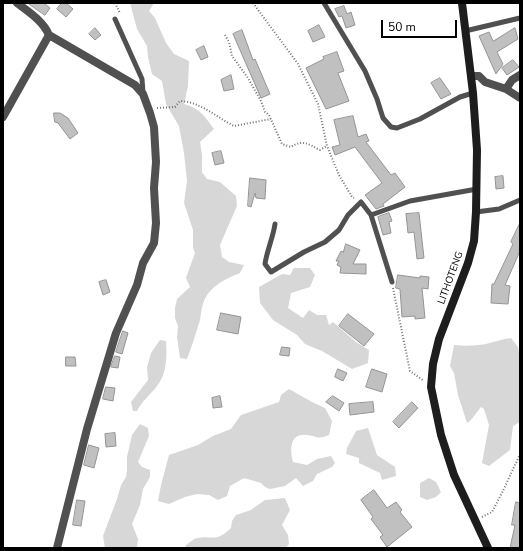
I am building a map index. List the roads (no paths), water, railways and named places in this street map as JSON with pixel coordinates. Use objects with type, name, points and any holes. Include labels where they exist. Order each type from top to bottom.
[{"type":"main road","name":"LITHOTENG","points":[[462,3],[472,76],[477,150],[476,212],[472,249],[468,264],[439,339],[433,364],[431,387],[441,435],[454,475],[488,548]]},
{"type":"street","points":[[17,3],[41,22],[49,35],[135,85],[143,94],[154,127],[156,162],[154,188],[156,223],[154,243],[143,263],[137,285],[116,333],[87,429],[57,548]]},
{"type":"street","points":[[4,112],[49,35]]},
{"type":"street","points":[[506,89],[512,80],[520,75]]},
{"type":"street","points":[[472,76],[479,76],[485,82],[506,89],[520,98]]},
{"type":"lane","points":[[324,3],[365,71],[383,118],[391,127],[397,128],[420,119],[460,96],[473,93]]},
{"type":"lane","points":[[465,31],[520,18]]},
{"type":"lane","points":[[114,19],[142,79],[143,94]]},
{"type":"lane","points":[[371,215],[410,201],[477,189]]},
{"type":"lane","points":[[476,212],[499,209],[520,200]]},
{"type":"lane","points":[[275,224],[273,236],[266,254],[265,264],[271,272],[324,242],[339,230],[348,215],[361,202],[371,215],[392,282]]}]
